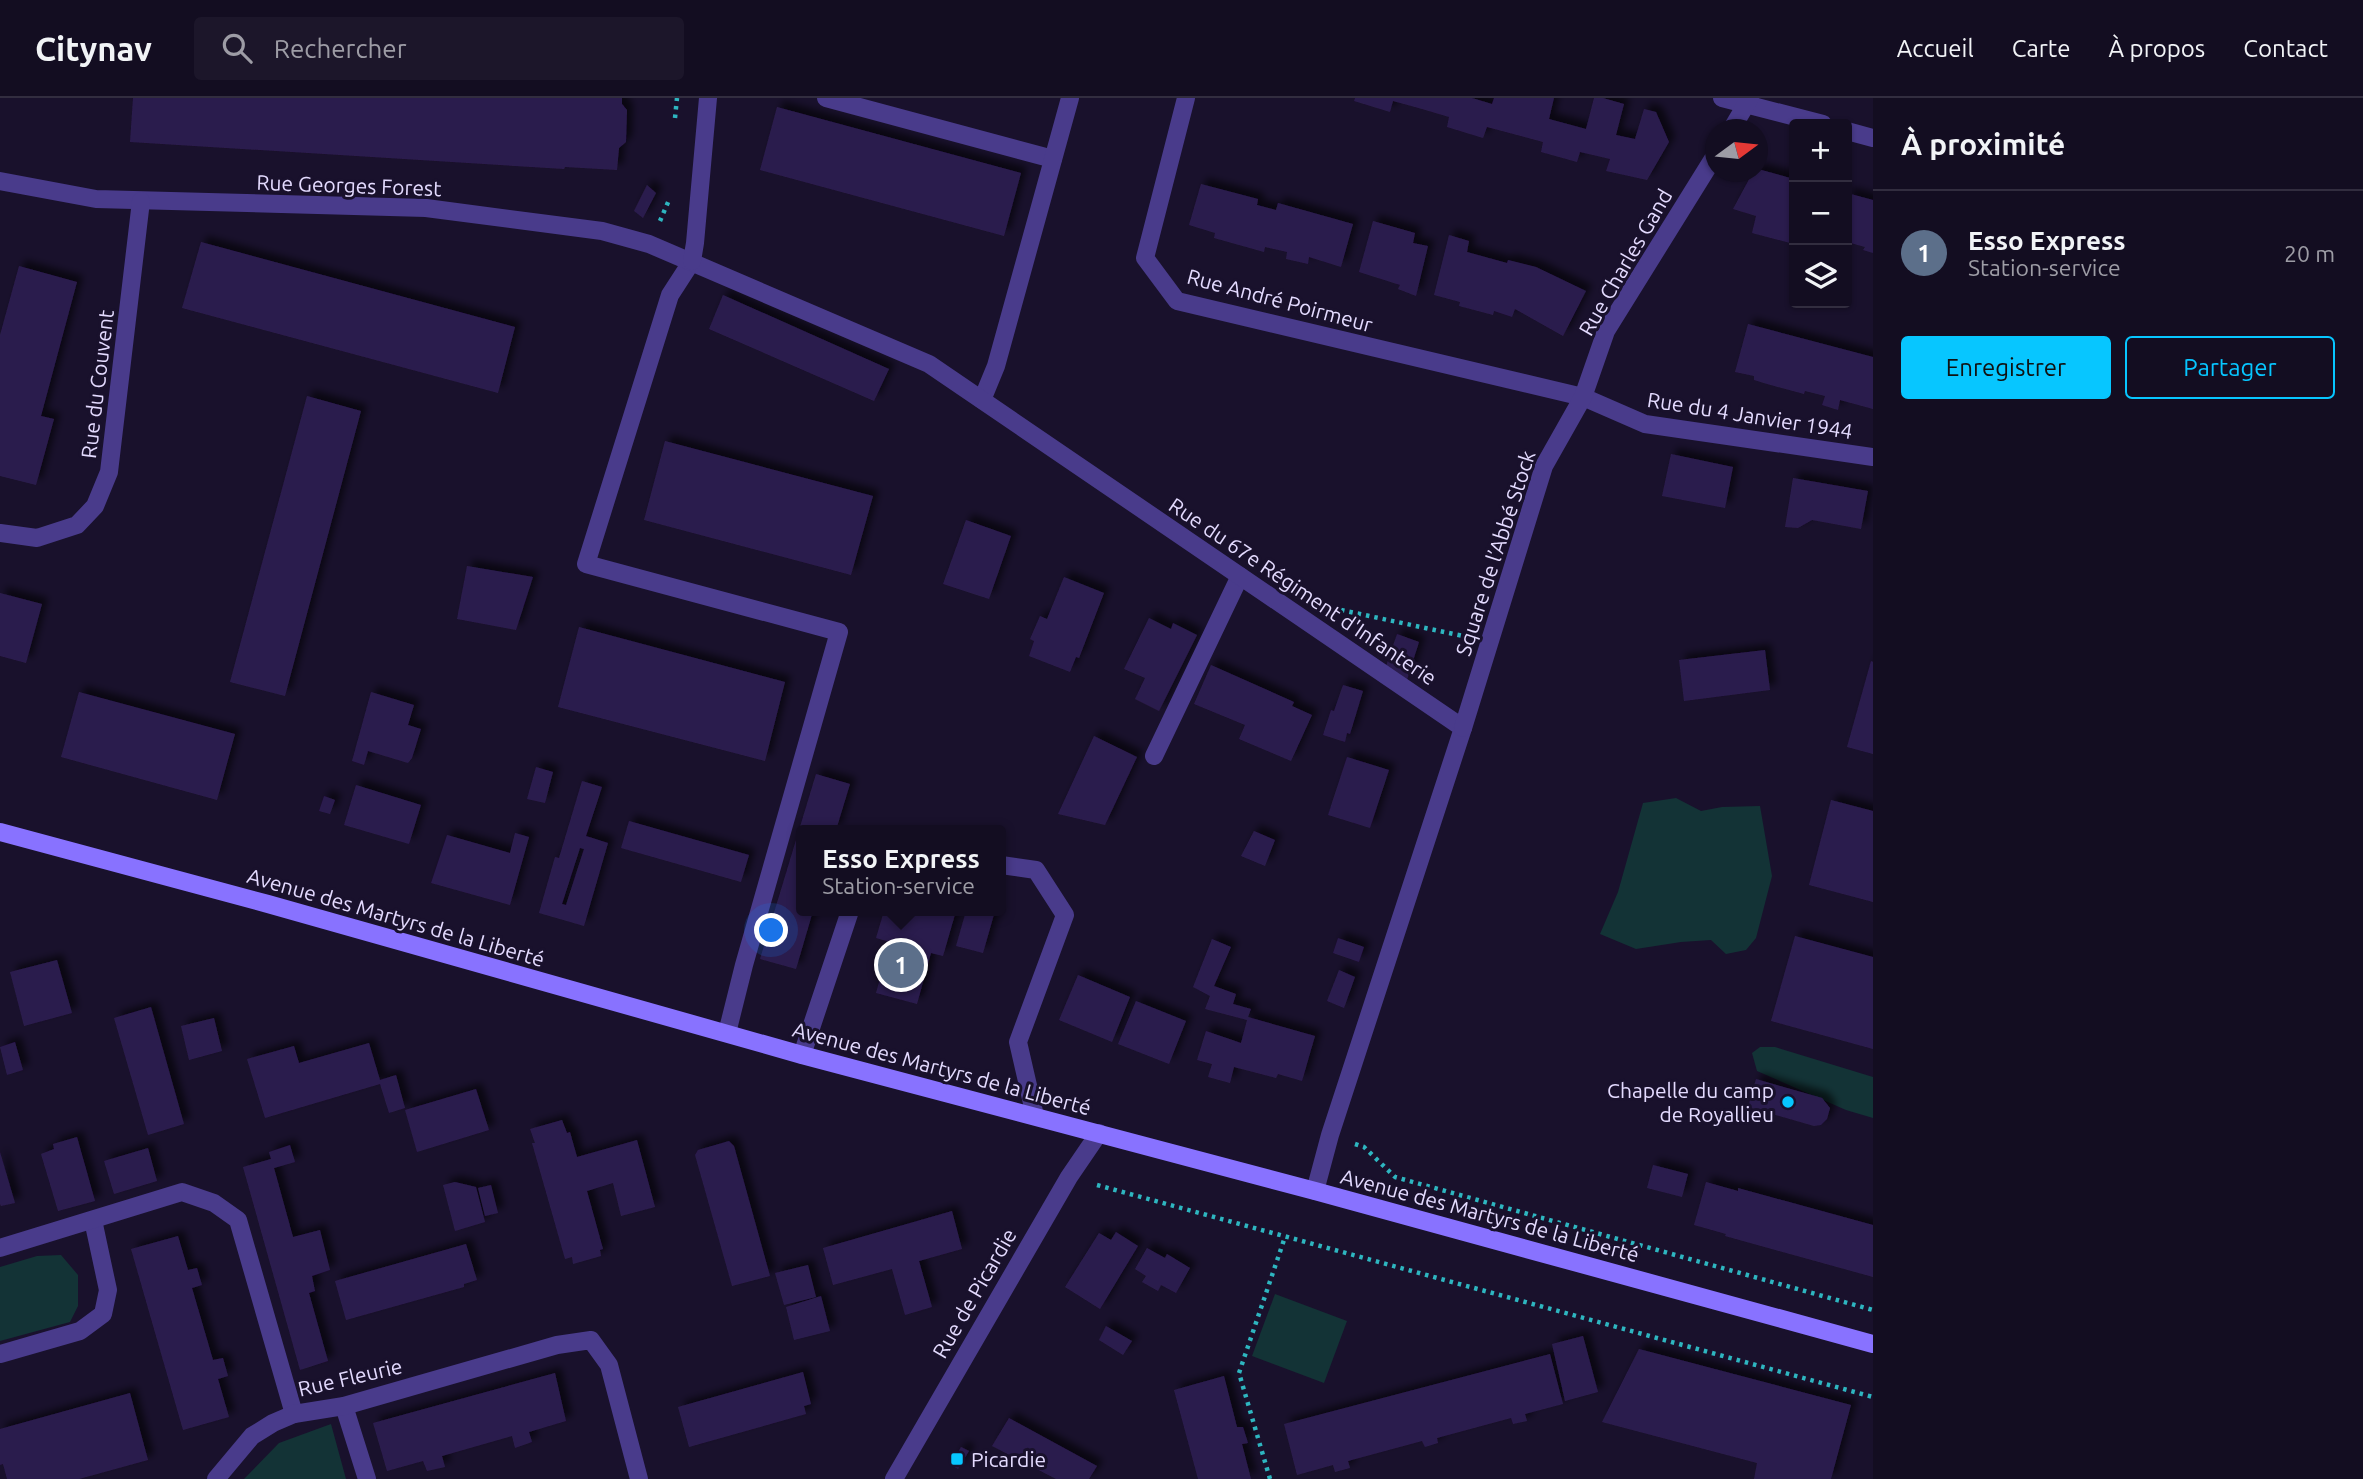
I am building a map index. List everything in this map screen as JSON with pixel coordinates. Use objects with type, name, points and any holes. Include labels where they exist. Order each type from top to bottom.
[{"type":"street","points":[[708,98],[692,261],[670,295],[586,564],[839,632],[727,1033]]},
{"type":"street","points":[[826,98],[1054,159]]},
{"type":"street","points":[[982,400],[996,366],[1070,98]]},
{"type":"street","name":"Rue André Poirmeur","points":[[1186,98],[1145,258],[1177,301],[1583,397]]},
{"type":"street","points":[[1722,98],[1748,101],[1807,119]]},
{"type":"street","points":[[1737,119],[1748,101]]},
{"type":"street","points":[[1852,132],[1873,138]]},
{"type":"street","name":"Rue Charles Gand","points":[[1583,397],[1606,331],[1705,173]]},
{"type":"street","name":"Rue Georges Forest","points":[[0,181],[96,200],[426,208],[602,231],[649,244],[692,261]]},
{"type":"street","name":"Rue du Couvent","points":[[0,533],[37,538],[76,525],[95,506],[105,484],[109,472],[141,201]]},
{"type":"street","name":"Rue du 67e Régiment d'Infanterie","points":[[692,261],[929,364],[1463,728]]},
{"type":"street","name":"Rue du 4 Janvier 1944","points":[[1583,397],[1645,424],[1873,457]]},
{"type":"street","name":"Square de l’Abbé Stock","points":[[1463,728],[1544,466],[1583,397]]},
{"type":"street","points":[[1154,757],[1240,576]]},
{"type":"street","points":[[1315,1191],[1330,1136],[1463,728]]},
{"type":"street","name":"Avenue des Martyrs de la Liberté","points":[[0,832],[268,904],[802,1055],[1315,1191],[1873,1344]]},
{"type":"street","points":[[1006,866],[1036,870],[1065,915],[1018,1042],[1035,1116]]},
{"type":"street","points":[[802,1055],[848,916]]},
{"type":"street","name":"Rue de Picardie","points":[[899,1477],[1069,1177],[1099,1133]]},
{"type":"street","name":"Rue Fleurie","points":[[0,1248],[182,1192],[214,1203],[239,1220],[294,1414],[344,1406],[557,1345],[591,1340],[609,1365],[639,1479]]},
{"type":"street","points":[[0,1354],[80,1331],[103,1314],[107,1290],[93,1220]]},
{"type":"street","points":[[344,1406],[367,1479]]},
{"type":"street","points":[[216,1479],[252,1436],[294,1414]]},
{"type":"path","points":[[675,124],[677,98]]},
{"type":"path","points":[[649,244],[668,202],[670,190]]},
{"type":"path","points":[[1331,608],[1489,641]]},
{"type":"path","points":[[1330,1136],[1364,1147],[1395,1177],[1873,1310]]},
{"type":"path","points":[[1069,1177],[1873,1397]]},
{"type":"path","points":[[1270,1479],[1239,1373],[1285,1237]]},
{"type":"green space","points":[[1676,798],[1701,811],[1722,807],[1760,806],[1772,876],[1756,938],[1746,950],[1726,954],[1711,940],[1636,949],[1600,934],[1618,892],[1643,803]]},
{"type":"green space","points":[[1760,1047],[1775,1047],[1873,1077],[1873,1118],[1846,1110],[1757,1071],[1752,1053]]},
{"type":"green space","points":[[61,1255],[78,1275],[78,1306],[70,1322],[0,1341],[0,1267],[37,1256]]},
{"type":"green space","points":[[1275,1294],[1347,1321],[1324,1383],[1252,1356]]},
{"type":"green space","points":[[331,1424],[346,1479],[244,1479],[279,1443]]},
{"type":"building","points":[[133,98],[622,98],[622,104],[627,110],[626,142],[619,148],[617,170],[130,142]]},
{"type":"building","points":[[1355,98],[1472,98],[1492,104],[1494,98],[1554,98],[1549,119],[1586,129],[1594,98],[1603,98],[1624,104],[1616,135],[1635,139],[1644,109],[1656,112],[1669,142],[1647,180],[1606,171],[1610,159],[1580,152],[1577,162],[1541,152],[1543,142],[1487,127],[1483,138],[1447,127],[1449,117],[1393,101],[1390,112],[1354,101]]},
{"type":"building","points":[[777,107],[1021,173],[1004,236],[760,170]]},
{"type":"building","points":[[1768,172],[1789,178],[1789,243],[1752,233],[1756,216],[1733,209],[1748,182],[1768,182]]},
{"type":"building","points":[[1201,184],[1258,199],[1257,205],[1276,210],[1278,203],[1353,224],[1341,267],[1309,257],[1308,264],[1286,259],[1287,252],[1265,247],[1264,252],[1214,238],[1215,233],[1189,225]]},
{"type":"building","points":[[647,185],[656,193],[643,218],[634,211]]},
{"type":"building","points":[[1852,194],[1873,200],[1873,253],[1863,250],[1865,247],[1852,243]]},
{"type":"building","points":[[1373,221],[1415,233],[1413,243],[1428,246],[1416,296],[1398,289],[1400,285],[1359,272]]},
{"type":"building","points":[[1449,235],[1469,241],[1467,252],[1507,263],[1508,260],[1536,267],[1586,291],[1563,336],[1515,309],[1512,317],[1494,311],[1493,315],[1459,306],[1460,302],[1434,295]]},
{"type":"building","points":[[201,242],[515,327],[498,393],[182,308]]},
{"type":"building","points":[[19,266],[77,282],[41,416],[54,419],[36,485],[0,476],[0,335]]},
{"type":"building","points":[[723,295],[889,369],[874,401],[709,329]]},
{"type":"building","points":[[1748,324],[1873,357],[1873,409],[1840,400],[1838,410],[1822,405],[1825,396],[1805,391],[1804,394],[1735,372]]},
{"type":"building","points":[[307,396],[361,411],[285,696],[230,682]]},
{"type":"building","points":[[665,441],[873,496],[851,575],[644,520]]},
{"type":"building","points":[[1671,454],[1733,467],[1725,508],[1662,496]]},
{"type":"building","points":[[1793,478],[1868,491],[1861,529],[1812,520],[1798,528],[1785,527]]},
{"type":"building","points":[[966,520],[1011,536],[989,599],[943,584]]},
{"type":"building","points":[[467,566],[533,577],[516,630],[457,619]]},
{"type":"building","points":[[1064,577],[1104,593],[1079,658],[1076,657],[1070,672],[1029,656],[1034,641],[1030,639],[1040,616],[1047,619]]},
{"type":"building","points":[[0,593],[42,604],[26,663],[0,656]]},
{"type":"building","points":[[1149,618],[1171,629],[1173,623],[1197,635],[1159,711],[1135,699],[1145,678],[1124,669]]},
{"type":"building","points":[[579,627],[785,682],[765,761],[558,707]]},
{"type":"building","points":[[1397,634],[1419,642],[1407,680],[1384,672]]},
{"type":"building","points":[[1765,650],[1770,690],[1684,701],[1679,660]]},
{"type":"building","points":[[1871,661],[1873,662],[1873,754],[1847,747]]},
{"type":"building","points":[[1211,665],[1294,702],[1292,706],[1312,715],[1291,761],[1239,739],[1245,725],[1194,704]]},
{"type":"building","points":[[1343,685],[1363,691],[1345,742],[1323,735]]},
{"type":"building","points":[[79,692],[235,734],[217,800],[61,757]]},
{"type":"building","points":[[371,692],[414,705],[408,725],[421,729],[408,763],[368,751],[364,765],[352,761]]},
{"type":"building","points":[[1094,736],[1137,757],[1105,825],[1058,814]]},
{"type":"building","points":[[1347,757],[1389,770],[1370,828],[1328,815]]},
{"type":"building","points":[[536,767],[553,772],[545,803],[527,799]]},
{"type":"building","points":[[816,774],[850,784],[838,825],[801,825]]},
{"type":"building","points":[[582,781],[602,787],[586,836],[608,843],[584,926],[539,913],[555,857],[559,858]],"holes":[[[580,848],[584,849],[566,905],[562,904]]]},
{"type":"building","points":[[356,785],[421,805],[409,844],[344,825]]},
{"type":"building","points":[[324,796],[335,800],[330,814],[319,811]]},
{"type":"building","points":[[1831,800],[1873,811],[1873,902],[1809,885]]},
{"type":"building","points":[[629,821],[749,855],[741,882],[621,848]]},
{"type":"building","points":[[1254,831],[1275,840],[1265,866],[1241,856]]},
{"type":"building","points":[[515,833],[529,837],[510,905],[431,883],[447,835],[510,853]]},
{"type":"building","points":[[796,840],[796,916],[812,916],[796,969],[760,959]]},
{"type":"building","points":[[883,916],[955,916],[943,956],[931,953],[917,1004],[876,993],[890,942],[876,938]]},
{"type":"building","points":[[965,916],[994,916],[983,953],[956,946]]},
{"type":"building","points":[[1795,936],[1873,957],[1873,1049],[1771,1021]]},
{"type":"building","points":[[1338,938],[1364,947],[1359,962],[1333,953]]},
{"type":"building","points":[[1212,939],[1231,947],[1214,986],[1236,994],[1233,1004],[1251,1009],[1248,1017],[1315,1036],[1302,1081],[1278,1074],[1276,1078],[1234,1067],[1230,1083],[1208,1077],[1212,1064],[1197,1060],[1206,1031],[1241,1043],[1247,1020],[1205,1009],[1210,996],[1193,987]]},
{"type":"building","points":[[57,960],[72,1013],[24,1026],[10,972]]},
{"type":"building","points":[[1339,970],[1355,977],[1344,1008],[1327,1001]]},
{"type":"building","points":[[1078,975],[1130,997],[1112,1042],[1059,1020]]},
{"type":"building","points":[[1136,1001],[1186,1021],[1169,1064],[1118,1044]]},
{"type":"building","points":[[151,1007],[184,1124],[148,1135],[114,1018]]},
{"type":"building","points":[[214,1018],[222,1051],[189,1060],[181,1026]]},
{"type":"building","points":[[15,1042],[23,1070],[7,1075],[0,1047]]},
{"type":"building","points":[[369,1043],[380,1080],[396,1075],[405,1108],[389,1113],[380,1084],[265,1118],[247,1059],[294,1046],[299,1063]]},
{"type":"building","name":"Chapelle du camp de Royallieu","points":[[1756,1079],[1822,1098],[1830,1108],[1827,1119],[1821,1125],[1814,1126],[1748,1107]]},
{"type":"building","points":[[476,1089],[489,1130],[417,1152],[405,1110]]},
{"type":"building","points":[[562,1120],[567,1133],[570,1132],[577,1157],[637,1140],[655,1207],[621,1216],[613,1183],[587,1191],[603,1249],[600,1250],[601,1256],[573,1264],[572,1257],[565,1259],[530,1129]]},
{"type":"building","points":[[77,1137],[95,1201],[58,1211],[41,1154],[54,1149],[53,1144]]},
{"type":"building","points":[[729,1141],[734,1146],[770,1276],[732,1286],[695,1155],[698,1150]]},
{"type":"building","points":[[290,1145],[295,1162],[274,1168],[293,1237],[320,1230],[330,1270],[312,1276],[315,1291],[309,1293],[328,1361],[300,1370],[243,1167],[271,1159],[269,1152]]},
{"type":"building","points":[[148,1148],[157,1181],[114,1194],[104,1161]]},
{"type":"building","points":[[0,1152],[15,1203],[1,1206],[0,1204]]},
{"type":"building","points":[[1653,1165],[1688,1174],[1682,1197],[1647,1188]]},
{"type":"building","points":[[455,1182],[476,1187],[485,1222],[455,1231],[443,1185]]},
{"type":"building","points":[[1706,1182],[1738,1191],[1738,1188],[1873,1225],[1873,1277],[1694,1225]]},
{"type":"building","points":[[491,1185],[498,1213],[485,1216],[478,1188]]},
{"type":"building","points":[[952,1211],[962,1249],[919,1261],[932,1307],[905,1315],[892,1269],[833,1285],[823,1248]]},
{"type":"building","points":[[1116,1232],[1138,1246],[1100,1309],[1065,1287],[1099,1233],[1111,1240]]},
{"type":"building","points":[[178,1236],[188,1270],[197,1268],[202,1285],[192,1288],[213,1360],[223,1358],[228,1376],[218,1379],[229,1417],[183,1430],[131,1249]]},
{"type":"building","points":[[466,1244],[477,1280],[464,1284],[464,1287],[346,1320],[335,1281]]},
{"type":"building","points":[[1147,1248],[1165,1258],[1167,1254],[1190,1268],[1176,1293],[1161,1285],[1158,1291],[1142,1282],[1146,1276],[1135,1269]]},
{"type":"building","points":[[808,1265],[816,1297],[784,1305],[775,1273]]},
{"type":"building","points":[[821,1296],[830,1331],[794,1340],[786,1307]]},
{"type":"building","points":[[1106,1326],[1132,1341],[1123,1355],[1099,1340]]},
{"type":"building","points":[[1583,1336],[1598,1392],[1565,1401],[1552,1344]]},
{"type":"building","points":[[1639,1349],[1851,1405],[1831,1479],[1754,1479],[1757,1463],[1602,1422]]},
{"type":"building","points":[[1550,1354],[1563,1404],[1525,1414],[1527,1421],[1513,1424],[1511,1418],[1437,1438],[1438,1443],[1425,1447],[1422,1441],[1348,1461],[1350,1468],[1335,1472],[1333,1465],[1297,1475],[1284,1424]]},
{"type":"building","points":[[803,1372],[811,1404],[804,1406],[806,1414],[689,1447],[678,1407]]},
{"type":"building","points":[[555,1373],[566,1421],[529,1432],[532,1442],[515,1448],[512,1436],[442,1456],[445,1467],[427,1471],[423,1461],[387,1471],[373,1423]]},
{"type":"building","points":[[1224,1376],[1237,1427],[1243,1427],[1248,1443],[1242,1444],[1251,1479],[1198,1479],[1174,1390]]},
{"type":"building","points":[[130,1393],[148,1460],[79,1479],[7,1479],[3,1464],[0,1465],[0,1429]]},
{"type":"building","points":[[1009,1418],[1097,1466],[1089,1479],[1056,1479],[992,1446]]},
{"type":"building","points":[[961,1447],[969,1451],[958,1469],[951,1465]]},
{"type":"place","name":"Esso Express","points":[[901,965]]},
{"type":"place","name":"Chapelle du camp de Royallieu","points":[[1788,1102]]},
{"type":"place","name":"Picardie","points":[[957,1459]]}]
